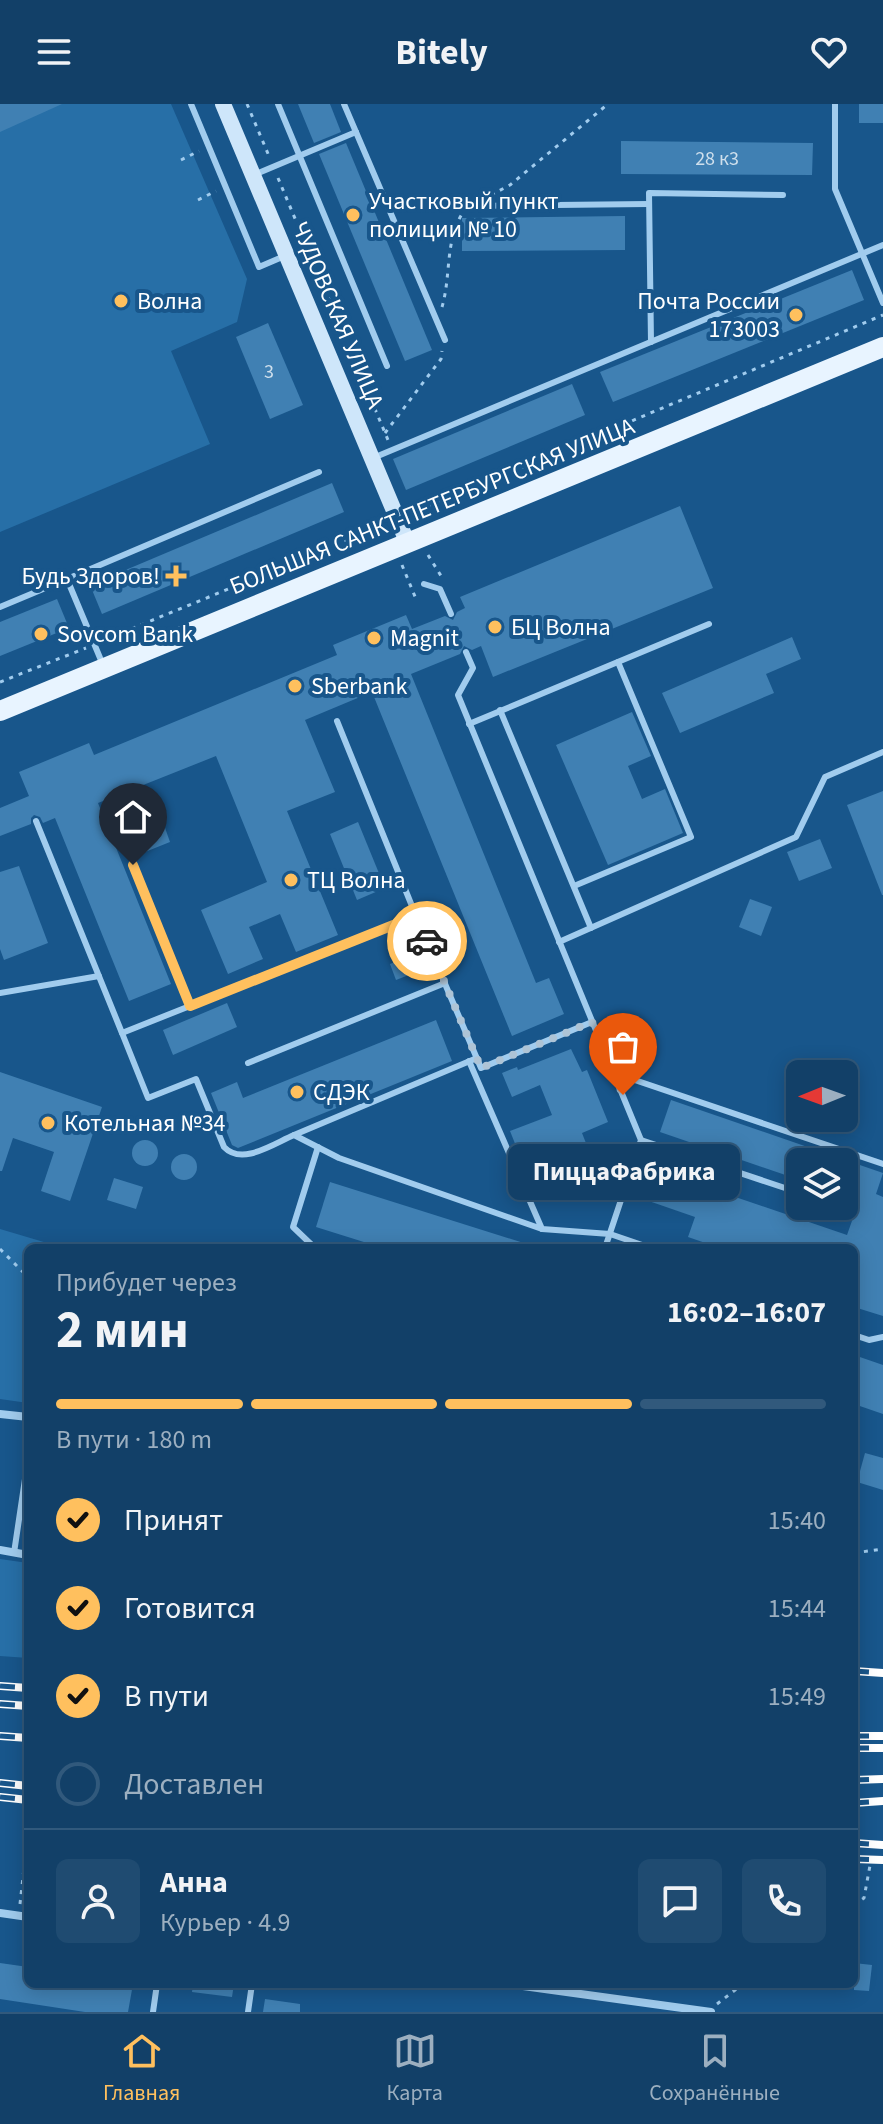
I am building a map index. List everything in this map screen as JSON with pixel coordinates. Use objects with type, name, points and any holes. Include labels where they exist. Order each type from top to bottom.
[{"type":"main road","name":"ЧУДОВСКАЯ УЛИЦА","points":[[223,104],[408,544]]},
{"type":"main road","name":"БОЛЬШАЯ САНКТ-ПЕТЕРБУРГСКАЯ УЛИЦА","points":[[0,711],[883,347]]},
{"type":"street","points":[[0,1414],[24,1417]]},
{"type":"street","points":[[0,1550],[24,1554]]},
{"type":"street","points":[[0,1913],[24,1916]]},
{"type":"street","points":[[537,1988],[708,2012]]},
{"type":"lane","points":[[191,104],[259,267],[287,255]]},
{"type":"lane","points":[[278,104],[387,366]]},
{"type":"lane","points":[[344,104],[445,340]]},
{"type":"lane","points":[[835,104],[835,189],[883,303]]},
{"type":"lane","points":[[254,175],[356,132]]},
{"type":"lane","points":[[651,342],[649,193],[783,195]]},
{"type":"lane","points":[[469,206],[649,204]]},
{"type":"lane","points":[[372,459],[883,245]]},
{"type":"lane","points":[[0,607],[319,472]]},
{"type":"lane","points":[[67,579],[105,668]]},
{"type":"lane","points":[[424,584],[440,589],[451,614]]},
{"type":"lane","points":[[469,724],[709,624]]},
{"type":"lane","points":[[466,652],[473,668],[458,695],[641,1140],[606,1244]]},
{"type":"lane","points":[[574,886],[691,837],[618,662]]},
{"type":"lane","points":[[500,710],[591,928]]},
{"type":"lane","points":[[337,721],[542,1229]]},
{"type":"lane","points":[[559,942],[796,837],[825,777],[883,752]]},
{"type":"lane","points":[[36,821],[148,1098],[196,1079],[224,1147],[232,1154],[242,1156],[473,1060]]},
{"type":"lane","points":[[133,865],[190,1006]]},
{"type":"lane","points":[[122,1033],[416,916]]},
{"type":"lane","points":[[0,993],[99,976]]},
{"type":"lane","points":[[248,1063],[445,983]]},
{"type":"lane","points":[[473,1060],[481,1068],[592,1022]]},
{"type":"lane","points":[[614,1073],[883,1164]]},
{"type":"lane","points":[[294,1135],[339,1158],[542,1229],[610,1234],[639,1244]]},
{"type":"lane","points":[[641,1140],[786,1188]]},
{"type":"lane","points":[[311,1244],[293,1227],[318,1147]]},
{"type":"lane","points":[[858,1336],[869,1340],[883,1337]]},
{"type":"lane","points":[[14,1553],[24,1486]]},
{"type":"lane","points":[[153,2012],[156,1988]]},
{"type":"lane","points":[[248,2012],[251,1988]]},
{"type":"path","points":[[247,104],[393,450]]},
{"type":"path","points":[[0,682],[883,315]]},
{"type":"path","points":[[385,433],[441,359],[445,340]]},
{"type":"path","points":[[0,1249],[24,1273]]},
{"type":"path","points":[[858,1552],[883,1549]]},
{"type":"path","points":[[858,1902],[864,1898],[871,1860]]},
{"type":"path","points":[[708,2012],[738,1988]]},
{"type":"shaded area","name":"Волна","points":[[0,104],[171,104],[247,279],[237,322],[171,351],[210,444],[0,532]]},
{"type":"shaded area","points":[[0,1229],[51,1244],[24,1244],[24,1402],[0,1399]]},
{"type":"shaded area","points":[[0,1559],[24,1562],[24,1658],[0,1656]]},
{"type":"building","points":[[0,104],[62,104],[0,132]]},
{"type":"building","points":[[298,104],[330,104],[341,132],[314,143]]},
{"type":"building","points":[[859,104],[883,104],[883,123],[859,123]]},
{"type":"building","points":[[621,141],[813,143],[812,175],[621,174]]},
{"type":"building","points":[[346,143],[432,350],[405,361],[319,154]]},
{"type":"building","points":[[625,216],[625,250],[462,251],[462,218]]},
{"type":"building","points":[[852,270],[864,300],[613,402],[600,372]]},
{"type":"building","points":[[268,323],[303,405],[270,419],[236,337]]},
{"type":"building","points":[[572,384],[585,415],[406,490],[393,459]]},
{"type":"building","points":[[332,483],[344,512],[102,614],[90,585]]},
{"type":"building","name":"ТЦ Волна","points":[[680,506],[713,588],[493,677],[481,646],[472,650],[464,646],[460,654],[411,674],[536,983],[549,978],[564,1014],[512,1036],[372,692],[305,720],[335,792],[287,811],[338,935],[296,952],[280,914],[249,927],[263,959],[228,974],[201,910],[267,882],[216,756],[98,803],[171,984],[129,1001],[55,818],[43,823],[40,817],[34,815],[31,824],[0,836],[0,808],[29,796],[19,772],[89,743],[94,755],[337,655],[333,645],[406,615],[412,629],[445,616],[453,620],[457,612],[465,608],[460,597]]},
{"type":"building","points":[[57,599],[69,628],[0,656],[0,622]]},
{"type":"building","points":[[792,637],[801,659],[766,674],[774,693],[680,733],[662,693]]},
{"type":"building","points":[[632,712],[651,756],[628,766],[642,799],[665,789],[683,833],[608,865],[556,745]]},
{"type":"building","points":[[883,791],[883,895],[882,895],[847,805]]},
{"type":"building","points":[[158,808],[170,842],[145,852],[132,817]]},
{"type":"building","points":[[358,822],[385,888],[357,900],[330,834]]},
{"type":"building","points":[[820,839],[832,868],[799,881],[787,852]]},
{"type":"building","points":[[19,866],[48,943],[4,960],[0,949],[0,872]]},
{"type":"building","points":[[750,899],[772,907],[761,936],[739,927]]},
{"type":"building","points":[[407,957],[414,973],[396,980],[390,964]]},
{"type":"building","points":[[227,1003],[237,1027],[173,1055],[163,1030]]},
{"type":"building","points":[[436,1020],[452,1061],[238,1148],[232,1145],[211,1093],[237,1082],[243,1098]]},
{"type":"building","points":[[571,1049],[582,1072],[587,1070],[608,1122],[582,1133],[591,1156],[530,1181],[510,1131],[552,1115],[540,1085],[512,1097],[502,1073],[517,1067],[518,1070]]},
{"type":"building","name":"Котельная №34","points":[[0,1072],[102,1107],[70,1201],[41,1191],[54,1152],[13,1138],[0,1171]]},
{"type":"building","points":[[671,1100],[810,1148],[786,1148],[786,1175],[660,1132]]},
{"type":"building","points":[[145,1140],[154,1144],[158,1153],[154,1162],[145,1166],[136,1162],[132,1153],[136,1144]]},
{"type":"building","points":[[184,1154],[193,1158],[197,1167],[193,1176],[184,1180],[175,1176],[171,1167],[175,1158]]},
{"type":"building","points":[[858,1164],[883,1173],[876,1194],[883,1197],[883,1316],[858,1308],[858,1244],[708,1244],[688,1237],[695,1217],[643,1199],[653,1169],[786,1214],[786,1220],[803,1220],[847,1235],[852,1220],[858,1220]]},
{"type":"building","points":[[114,1178],[143,1187],[136,1209],[107,1200]]},
{"type":"building","points":[[330,1182],[527,1244],[370,1244],[316,1227]]},
{"type":"building","points":[[858,1356],[883,1365],[883,1414],[858,1405]]},
{"type":"building","points":[[865,1453],[883,1458],[883,1490],[858,1482]]},
{"type":"building","points":[[0,1963],[24,1966],[24,1988],[132,1988],[128,2012],[85,2012],[0,1999]]},
{"type":"building","points":[[858,1963],[872,1965],[869,1991],[854,1990],[858,1988]]},
{"type":"building","points":[[192,1988],[233,1988],[232,1997],[192,1992]]},
{"type":"building","points":[[265,1999],[300,2004],[300,2012],[263,2012]]},
{"type":"railway","points":[[858,1671],[883,1673]]},
{"type":"railway","points":[[0,1686],[24,1688]]},
{"type":"railway","points":[[0,1704],[24,1706]]},
{"type":"railway","points":[[0,1736],[24,1738]]},
{"type":"railway","points":[[858,1736],[883,1736]]},
{"type":"railway","points":[[858,1748],[883,1748]]},
{"type":"railway","points":[[858,1780],[883,1779]]},
{"type":"railway","points":[[0,1783],[24,1786]]},
{"type":"railway","points":[[0,1797],[24,1800]]},
{"type":"railway","points":[[858,1803],[883,1801]]},
{"type":"railway","points":[[858,1843],[883,1845]]},
{"type":"railway","points":[[858,1859],[883,1860]]},
{"type":"way so far","points":[[427,941],[481,1068],[592,1022],[623,1095]]},
{"type":"place","name":"Участковый пункт полиции № 10","points":[[353,215]]},
{"type":"place","name":"Волна","points":[[121,301]]},
{"type":"place","name":"Почта России 173003","points":[[796,315]]},
{"type":"place","name":"Будь Здоров!","points":[[176,576]]},
{"type":"place","name":"БЦ Волна","points":[[495,627]]},
{"type":"place","name":"Sovcom Bank","points":[[41,634]]},
{"type":"place","name":"Magnit","points":[[374,638]]},
{"type":"place","name":"Sberbank","points":[[295,686]]},
{"type":"place","name":"ТЦ Волна","points":[[291,880]]},
{"type":"place","name":"СДЭК","points":[[297,1092]]},
{"type":"place","name":"ПиццаФабрика","points":[[623,1095]]},
{"type":"place","name":"Котельная №34","points":[[48,1123]]},
{"type":"route","points":[[133,865],[190,1006],[416,916],[427,941]]}]
